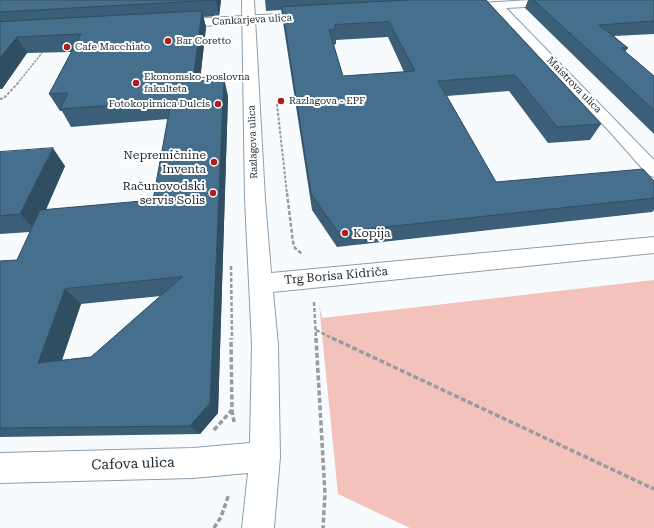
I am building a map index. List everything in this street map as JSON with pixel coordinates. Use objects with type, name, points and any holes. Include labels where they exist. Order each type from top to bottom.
[{"type":"street","name":"Razlagova ulica","points":[[248,0],[255,199],[261,283]]},
{"type":"street","points":[[450,8],[494,3],[600,0]]},
{"type":"street","name":"Maistrova ulica","points":[[494,3],[616,129],[654,171]]},
{"type":"street","name":"Cankarjeva ulica","points":[[163,25],[324,16]]},
{"type":"street","name":"Trg Borisa Kidriča","points":[[261,283],[654,245]]},
{"type":"street","points":[[258,528],[265,457],[265,345],[261,283]]},
{"type":"street","name":"Cafova ulica","points":[[0,468],[193,463],[265,457]]},
{"type":"path","points":[[0,100],[4,98],[27,73],[42,53]]},
{"type":"path","points":[[277,103],[293,242],[298,252],[312,258],[314,279],[314,323],[316,330],[325,494],[323,528]]},
{"type":"path","points":[[231,261],[232,410],[234,424]]},
{"type":"path","points":[[316,330],[654,489]]},
{"type":"path","points":[[213,431],[232,410]]},
{"type":"path","points":[[214,528],[221,517]]},
{"type":"shaded area","points":[[654,280],[654,528],[410,528],[338,494],[319,304],[322,318]]},
{"type":"building","points":[[0,0],[216,0],[0,12]]},
{"type":"building","points":[[408,0],[486,0],[601,124],[557,127],[515,75],[438,81],[496,182],[643,169],[654,181],[654,198],[338,232],[311,194],[282,7]],"holes":[[[389,22],[415,71],[343,76],[329,30],[336,29],[335,25]]]},
{"type":"building","points":[[534,0],[654,0],[654,21],[599,25],[628,48],[621,48],[654,76],[654,110]]},
{"type":"building","points":[[202,11],[193,81],[224,78],[210,403],[190,426],[0,428],[0,261],[17,260],[40,210],[153,200],[171,101],[60,109],[68,93],[49,94],[81,34],[17,37],[0,58],[0,22]],"holes":[[[182,277],[91,357],[38,363],[65,289]]]},
{"type":"building","points":[[53,148],[20,214],[0,216],[0,152]]},
{"type":"place","name":"Bar Coretto","points":[[168,41]]},
{"type":"place","name":"Cafe Macchiato","points":[[67,47]]},
{"type":"place","name":"Ekonomsko-poslovna fakulteta","points":[[136,83]]},
{"type":"place","name":"Razlagova - EPF","points":[[281,101]]},
{"type":"place","name":"Fotokopirnica Dulcis","points":[[218,104]]},
{"type":"place","name":"Nepremičnine Inventa","points":[[214,162]]},
{"type":"place","name":"Računovodski servis Solis","points":[[213,193]]},
{"type":"place","name":"Kopija","points":[[345,233]]}]
